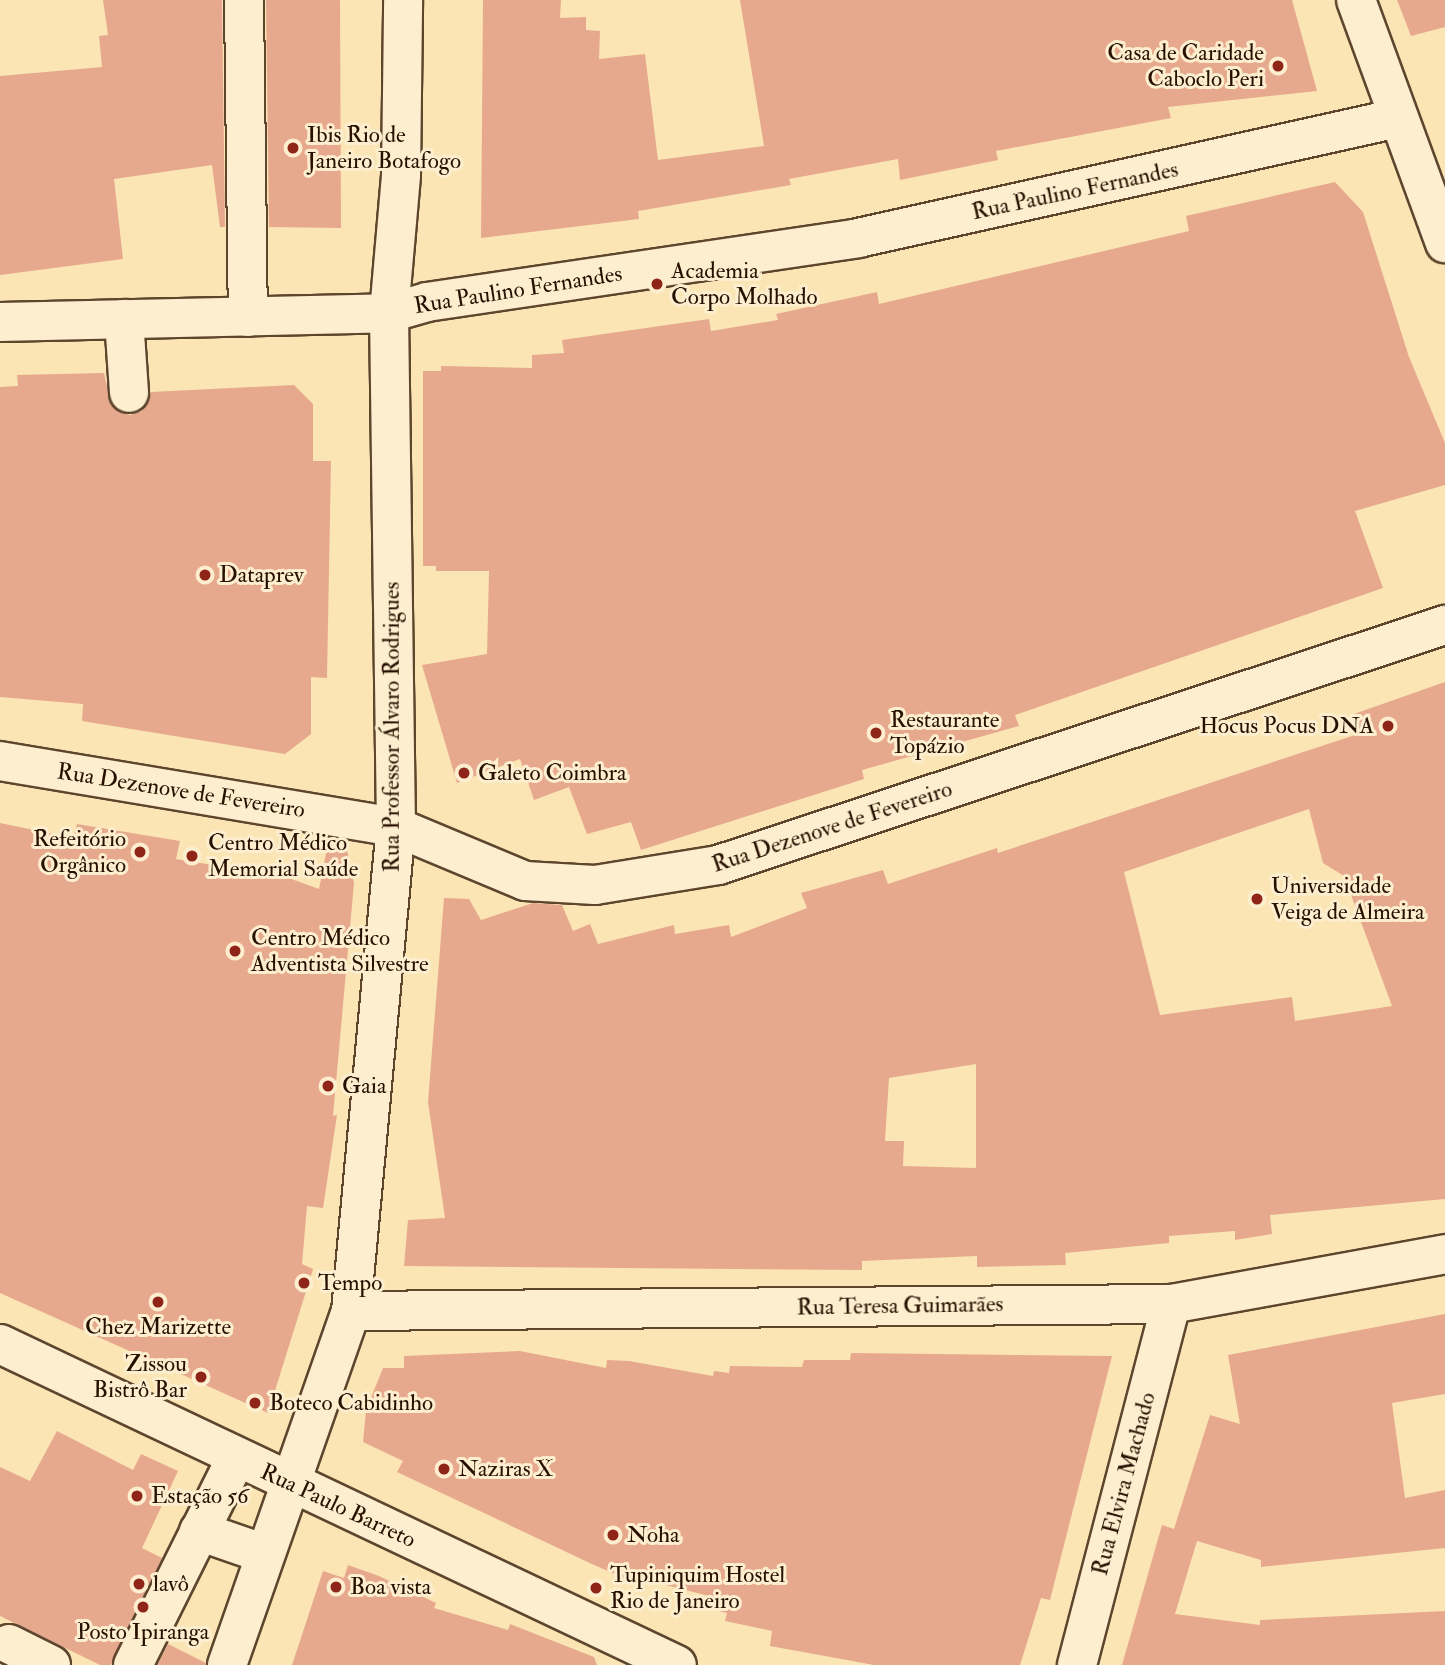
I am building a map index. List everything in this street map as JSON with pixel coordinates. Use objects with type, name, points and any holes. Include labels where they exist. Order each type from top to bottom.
[{"type":"street","points":[[244,0],[248,317]]},
{"type":"street","name":"Rua Professor Álvaro Rodrigues","points":[[227,1665],[288,1483],[351,1311],[396,827],[389,313],[401,175],[403,0]]},
{"type":"street","points":[[1356,0],[1445,243]]},
{"type":"street","name":"Rua Paulino Fernandes","points":[[0,322],[389,313],[426,302],[858,238],[1398,118]]},
{"type":"street","points":[[124,319],[129,393]]},
{"type":"street","name":"Rua Dezenove de Fevereiro","points":[[0,761],[396,827],[525,881],[595,885],[719,865],[1445,625]]},
{"type":"street","name":"Rua Teresa Guimarães","points":[[351,1311],[1171,1304],[1445,1254]]},
{"type":"street","name":"Rua Elvira Machado","points":[[1077,1665],[1171,1304]]},
{"type":"street","name":"Rua Paulo Barreto","points":[[0,1344],[288,1483],[677,1665]]},
{"type":"street","points":[[132,1665],[236,1458]]},
{"type":"street","points":[[199,1531],[265,1554]]},
{"type":"street","points":[[9,1644],[51,1665]]},
{"type":"building","points":[[103,0],[222,0],[225,227],[220,227],[212,165],[114,179],[123,259],[0,275],[0,76],[102,67],[99,36],[108,35]]},
{"type":"building","name":"Ibis Rio de Janeiro Botafogo","points":[[266,0],[340,0],[341,228],[269,227]]},
{"type":"building","points":[[483,0],[561,0],[560,18],[586,17],[586,30],[600,31],[599,59],[645,54],[658,160],[764,146],[740,0],[1292,0],[1317,91],[1168,107],[1171,118],[996,151],[998,160],[900,180],[898,159],[789,179],[791,185],[638,211],[639,219],[481,238]]},
{"type":"building","points":[[1397,0],[1445,0],[1445,27],[1411,36]]},
{"type":"building","points":[[1335,182],[1363,212],[1409,357],[1445,443],[1445,485],[1355,511],[1383,588],[1015,715],[1019,726],[862,770],[864,779],[641,850],[631,822],[587,834],[569,787],[534,800],[520,759],[457,783],[422,665],[487,654],[489,571],[436,571],[436,566],[423,566],[423,371],[441,371],[441,366],[532,368],[532,355],[564,353],[562,340],[709,319],[711,331],[778,320],[776,314],[877,292],[879,304],[1189,231],[1186,216]]},
{"type":"building","name":"Dataprev","points":[[104,373],[111,405],[130,415],[142,411],[151,392],[294,385],[313,404],[313,461],[331,461],[327,678],[311,677],[311,734],[285,754],[82,721],[83,704],[0,697],[0,387],[18,386],[17,375]]},
{"type":"building","points":[[1445,682],[1445,1199],[1270,1215],[1272,1234],[1235,1240],[1235,1231],[1169,1236],[1169,1243],[1065,1253],[1066,1265],[977,1267],[977,1256],[862,1261],[862,1270],[404,1266],[408,1220],[445,1218],[428,1102],[444,898],[469,899],[481,920],[533,903],[562,905],[573,931],[590,924],[598,944],[674,925],[675,934],[729,925],[731,937],[807,908],[801,893],[883,870],[888,884],[997,848],[998,853],[1358,734],[1351,715]],"holes":[[[1309,809],[1323,863],[1344,876],[1392,1006],[1295,1021],[1292,997],[1160,1015],[1124,872]],[[976,1064],[976,1168],[903,1166],[904,1141],[885,1141],[889,1078]]]},
{"type":"building","points":[[0,823],[73,838],[77,824],[180,841],[176,859],[286,877],[319,889],[329,838],[345,841],[354,883],[333,1116],[337,1115],[323,1208],[307,1206],[302,1264],[313,1269],[268,1413],[0,1293]]},
{"type":"building","points":[[1445,1314],[1445,1394],[1392,1403],[1405,1498],[1445,1490],[1445,1548],[1261,1567],[1261,1560],[1197,1541],[1175,1614],[1260,1625],[1260,1620],[1445,1611],[1445,1665],[1122,1665],[1162,1525],[1174,1529],[1210,1415],[1240,1424],[1228,1355]]},
{"type":"building","points":[[520,1351],[606,1368],[607,1360],[629,1361],[713,1376],[714,1371],[729,1373],[730,1366],[802,1367],[804,1360],[850,1360],[851,1353],[1112,1356],[1050,1600],[1041,1598],[1020,1665],[874,1665],[770,1646],[772,1631],[725,1621],[727,1613],[711,1609],[713,1597],[630,1576],[629,1580],[594,1565],[397,1472],[403,1461],[363,1442],[366,1410],[383,1368],[404,1368],[404,1356]]},
{"type":"building","points":[[57,1431],[133,1470],[141,1454],[178,1471],[142,1548],[162,1558],[111,1665],[100,1665],[0,1616],[0,1467],[30,1481]]},
{"type":"building","points":[[348,1565],[379,1576],[436,1603],[434,1608],[508,1630],[510,1624],[594,1657],[597,1665],[292,1665],[323,1571],[344,1578]]},
{"type":"building","points":[[168,1644],[206,1663],[206,1665],[157,1665]]},
{"type":"place","name":"Casa de Caridade Caboclo Peri","points":[[1278,66]]},
{"type":"place","name":"Ibis Rio de Janeiro Botafogo","points":[[293,148]]},
{"type":"place","name":"Academia Corpo Molhado","points":[[657,284]]},
{"type":"place","name":"Dataprev","points":[[205,575]]},
{"type":"place","name":"Hocus Pocus DNA","points":[[1388,726]]},
{"type":"place","name":"Restaurante Topázio","points":[[876,733]]},
{"type":"place","name":"Galeto Coimbra","points":[[464,773]]},
{"type":"place","name":"Refeitório Orgânico","points":[[140,852]]},
{"type":"place","name":"Centro Médico Memorial Saúde","points":[[192,856]]},
{"type":"place","name":"Universidade Veiga de Almeira","points":[[1257,899]]},
{"type":"place","name":"Centro Médico Adventista Silvestre","points":[[235,951]]},
{"type":"place","name":"Gaia","points":[[328,1086]]},
{"type":"place","name":"Tempo","points":[[304,1283]]},
{"type":"place","name":"Chez Marizette","points":[[158,1302]]},
{"type":"place","name":"Zissou Bistrô Bar","points":[[201,1377]]},
{"type":"place","name":"Boteco Cabidinho","points":[[255,1403]]},
{"type":"place","name":"Naziras X","points":[[444,1469]]},
{"type":"place","name":"Estação 56","points":[[137,1496]]},
{"type":"place","name":"Noha","points":[[613,1535]]},
{"type":"place","name":"lavô","points":[[139,1584]]},
{"type":"place","name":"Boa vista","points":[[336,1587]]},
{"type":"place","name":"Tupiniquim Hostel Rio de Janeiro","points":[[596,1588]]},
{"type":"place","name":"Posto Ipiranga","points":[[143,1607]]}]
